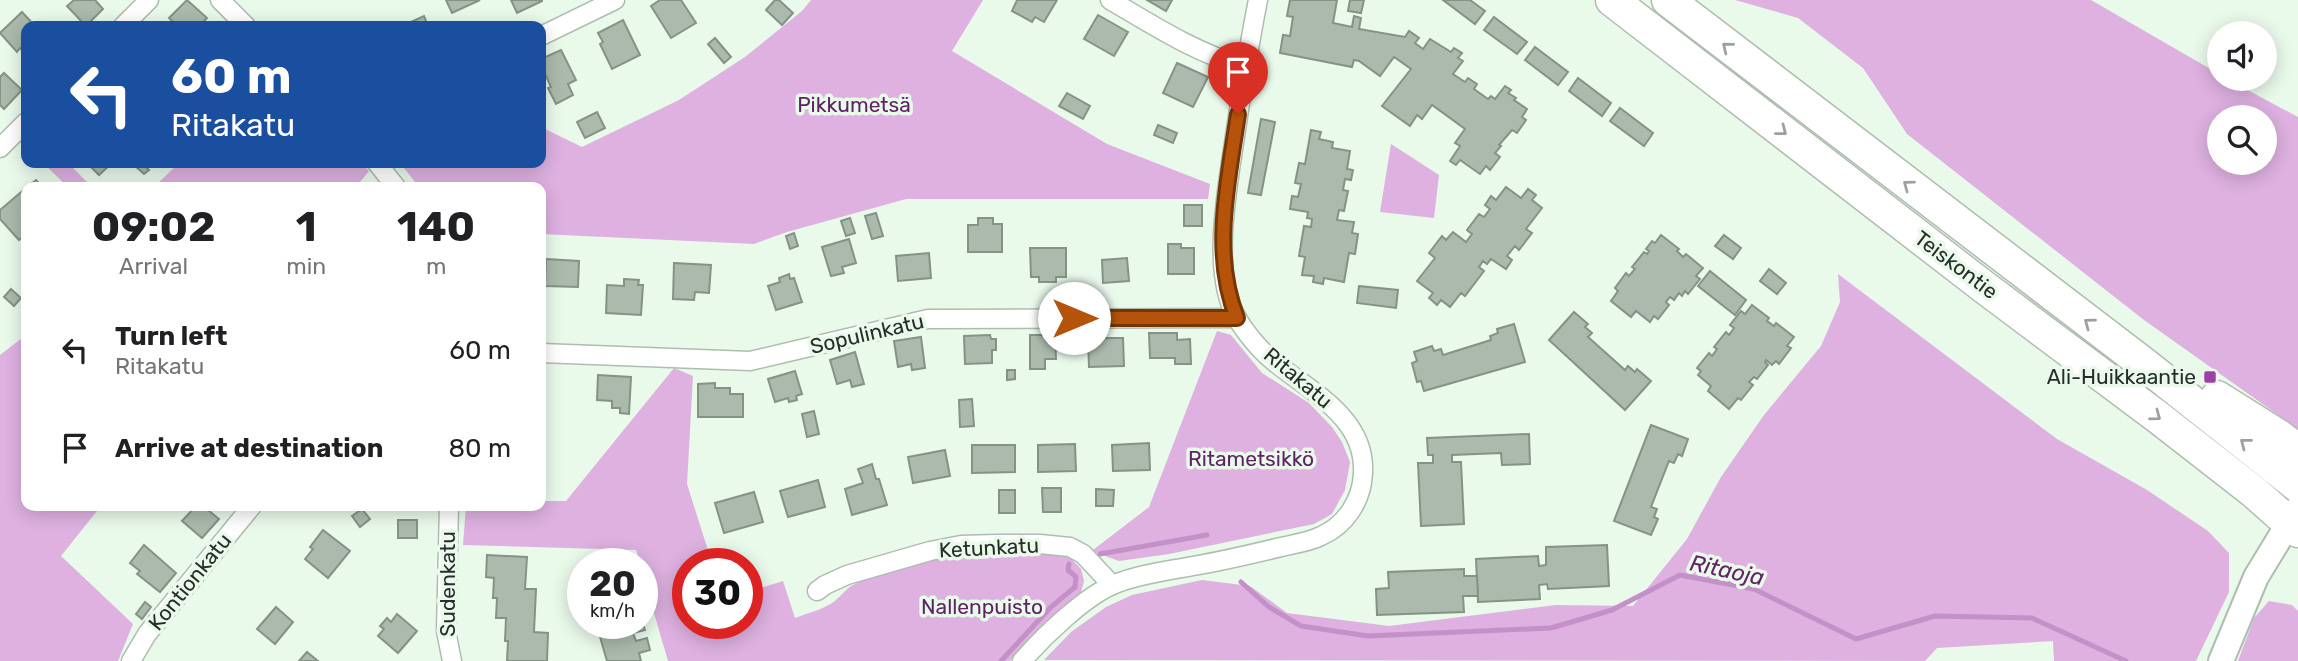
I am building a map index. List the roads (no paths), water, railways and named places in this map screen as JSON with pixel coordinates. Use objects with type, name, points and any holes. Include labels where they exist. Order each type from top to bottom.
[{"type":"highway","name":"Teiskontie","points":[[1612,0],[1973,278],[2295,520]]},
{"type":"highway","name":"Teiskontie","points":[[1668,0],[2144,364],[2298,486]]},
{"type":"highway","points":[[2144,364],[2173,369],[2279,436],[2298,451]]},
{"type":"street","points":[[128,21],[149,0]]},
{"type":"street","points":[[220,0],[241,21]]},
{"type":"street","points":[[546,34],[615,0]]},
{"type":"street","points":[[1110,0],[1180,40],[1221,60],[1245,66]]},
{"type":"street","name":"Ritakatu","points":[[1022,661],[1060,622],[1112,585],[1133,577],[1308,540],[1333,529],[1342,522],[1356,503],[1363,474],[1362,452],[1344,417],[1324,398],[1269,358],[1237,318],[1226,285],[1223,247],[1228,186],[1245,66],[1258,0]]},
{"type":"street","points":[[0,148],[21,127]]},
{"type":"street","points":[[381,168],[392,182]]},
{"type":"street","name":"Sopulinkatu","points":[[546,352],[750,361],[928,318],[1237,318]]},
{"type":"street","name":"Kontionkatu","points":[[131,661],[147,634],[248,511]]},
{"type":"street","name":"Sudenkatu","points":[[449,511],[446,631],[449,659]]},
{"type":"street","points":[[2221,661],[2256,577],[2295,520]]},
{"type":"street","name":"Ketunkatu","points":[[817,592],[825,585],[847,575],[915,555],[961,545],[987,544],[1070,547],[1083,554],[1112,585]]},
{"type":"waterway","points":[[1100,554],[1207,535]]},
{"type":"waterway","points":[[1001,661],[1051,607],[1075,587],[1076,577],[1068,570],[1069,564]]},
{"type":"waterway","name":"Ritaoja","points":[[1241,582],[1269,607],[1301,626],[1368,636],[1551,628],[1612,610],[1680,575],[1754,589],[1856,639],[1935,616],[2032,618],[2126,661]]},
{"type":"place","name":"Ali-Huikkaantie","points":[[2210,377]]},
{"type":"park label","name":"Pikkumetsä","points":[[854,105]]},
{"type":"park label","name":"Ritametsikkö","points":[[1251,459]]},
{"type":"park label","name":"Nallenpuisto","points":[[982,607]]}]
